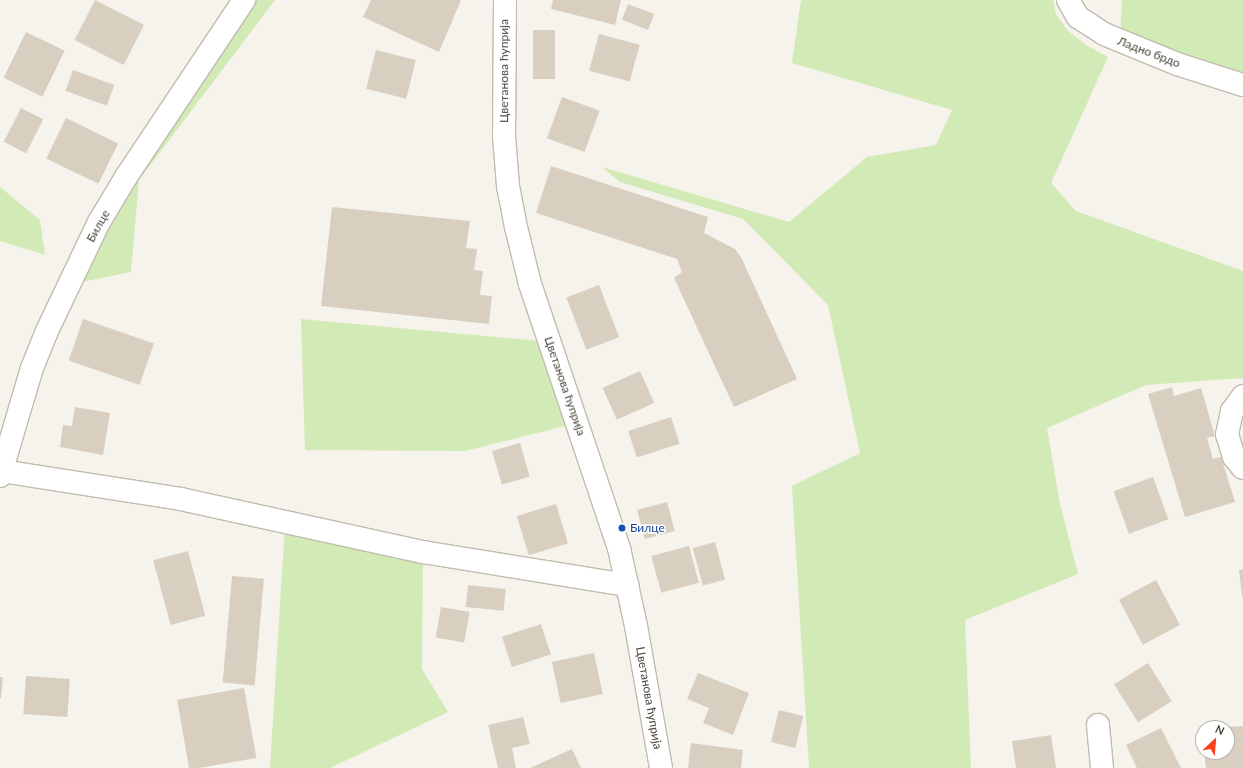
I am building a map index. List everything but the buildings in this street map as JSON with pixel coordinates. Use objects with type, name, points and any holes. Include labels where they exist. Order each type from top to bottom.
[{"type":"street","name":"Билце","points":[[1,473],[32,368],[46,333],[99,222],[126,177],[244,0]]},
{"type":"street","name":"Цветанова ћуприја","points":[[505,0],[504,136],[508,186],[516,227],[530,284],[619,548],[660,768]]},
{"type":"street","name":"Ладно брдо","points":[[1068,0],[1078,17],[1104,34],[1177,64],[1243,84]]},
{"type":"street","points":[[1243,396],[1232,411],[1227,434],[1231,452],[1243,468]]},
{"type":"street","points":[[1,473],[181,499],[423,552],[627,585]]},
{"type":"street","points":[[1098,725],[1102,768]]},
{"type":"green space","points":[[244,0],[275,0],[139,180],[131,272],[67,285]]},
{"type":"green space","points":[[801,0],[1053,0],[1056,14],[1067,30],[1086,45],[1108,57],[1051,183],[1076,211],[1243,271],[1243,378],[1146,385],[1047,428],[1060,504],[1078,574],[965,620],[971,768],[809,768],[792,486],[860,453],[828,305],[743,219],[620,182],[602,167],[789,222],[867,157],[936,145],[952,110],[792,63]]},
{"type":"green space","points":[[1122,0],[1243,0],[1243,85],[1120,41]]},
{"type":"green space","points":[[0,187],[40,220],[45,255],[0,241]]},
{"type":"green space","points":[[301,319],[550,342],[577,423],[465,451],[305,450]]},
{"type":"green space","points":[[285,523],[423,552],[422,669],[448,712],[330,768],[270,768]]},
{"type":"place","name":"Билце","points":[[622,528]]}]
